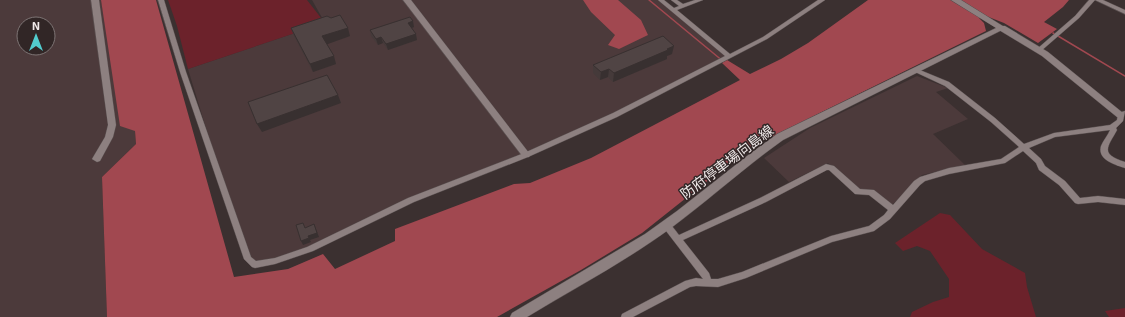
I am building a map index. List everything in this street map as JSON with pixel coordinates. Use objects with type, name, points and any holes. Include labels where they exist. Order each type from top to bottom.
[{"type":"main road","points":[[954,0],[1002,28]]},
{"type":"main road","name":"防府停車場向島線","points":[[516,317],[632,248],[666,225],[753,156],[780,137],[1002,28]]},
{"type":"street","points":[[95,0],[112,125],[109,137],[97,159]]},
{"type":"street","points":[[161,0],[183,72],[248,259],[255,265],[275,261],[310,249],[410,200],[526,155],[615,116],[765,38],[822,0]]},
{"type":"street","points":[[407,0],[526,155]]},
{"type":"street","points":[[661,0],[729,56]]},
{"type":"street","points":[[674,0],[682,6]]},
{"type":"street","points":[[673,10],[700,0]]},
{"type":"street","points":[[1039,50],[1077,18],[1092,0]]},
{"type":"street","points":[[1098,0],[1125,12]]},
{"type":"street","points":[[624,317],[688,284],[696,282],[718,283],[744,275],[831,238],[871,229],[887,217],[916,182],[923,179],[949,170],[1003,161],[1024,147],[1061,133],[1112,127],[1120,122],[1122,114],[1039,50],[1002,28]]},
{"type":"street","points":[[915,70],[947,84],[1024,147],[1030,155],[1038,161],[1042,168],[1062,183],[1078,201],[1098,199],[1125,202]]},
{"type":"street","points":[[1112,127],[1114,130],[1104,147],[1104,150],[1108,158],[1125,165]]},
{"type":"street","points":[[678,239],[768,198],[826,166],[831,168],[858,192],[871,192],[893,210]]},
{"type":"street","points":[[666,225],[706,276],[708,283]]},
{"type":"shaded area","points":[[0,0],[101,0],[135,131],[136,144],[102,177],[107,317],[0,317]]},
{"type":"shaded area","points":[[101,0],[156,0],[234,277],[288,269],[323,254],[335,269],[395,241],[395,229],[514,184],[530,183],[591,158],[740,80],[722,63],[727,60],[750,74],[781,59],[808,43],[868,0],[1069,0],[1063,7],[1044,22],[1057,29],[1038,43],[1004,23],[986,16],[979,18],[984,23],[986,31],[749,148],[642,233],[581,270],[497,317],[107,317],[102,177],[136,144],[135,131],[120,126]]},
{"type":"shaded area","points":[[168,0],[307,0],[325,23],[188,69],[177,26]]},
{"type":"shaded area","points":[[312,0],[661,0],[729,56],[615,115],[411,200],[310,249],[260,265],[248,259],[227,197],[188,69],[325,23]]},
{"type":"shaded area","points":[[583,0],[618,0],[641,20],[648,35],[619,49],[608,45],[615,35],[591,12]]},
{"type":"shaded area","points":[[917,76],[948,88],[936,92],[968,119],[933,134],[965,165],[922,175],[890,207],[869,189],[858,190],[828,163],[789,182],[764,158],[810,128]]},
{"type":"shaded area","points":[[940,213],[950,215],[982,249],[1025,273],[1027,287],[1036,317],[910,317],[912,312],[933,302],[949,297],[949,279],[930,251],[917,246],[903,251],[895,243]]},
{"type":"shaded area","points":[[1125,308],[1125,317],[1109,317],[1105,311]]},
{"type":"building","points":[[340,15],[348,28],[322,36],[334,56],[310,64],[291,28],[327,16],[331,18]]},
{"type":"building","points":[[410,17],[413,21],[408,23],[416,34],[386,44],[381,37],[376,39],[370,30]]},
{"type":"building","points":[[663,36],[674,46],[614,73],[609,69],[601,72],[593,65]]},
{"type":"building","points":[[327,75],[338,95],[257,124],[248,102]]},
{"type":"building","points":[[303,223],[305,228],[314,224],[317,233],[308,236],[309,238],[301,241],[296,225]]},
{"type":"waterway","points":[[649,0],[724,62]]},
{"type":"waterway","points":[[1053,33],[1125,76]]}]
